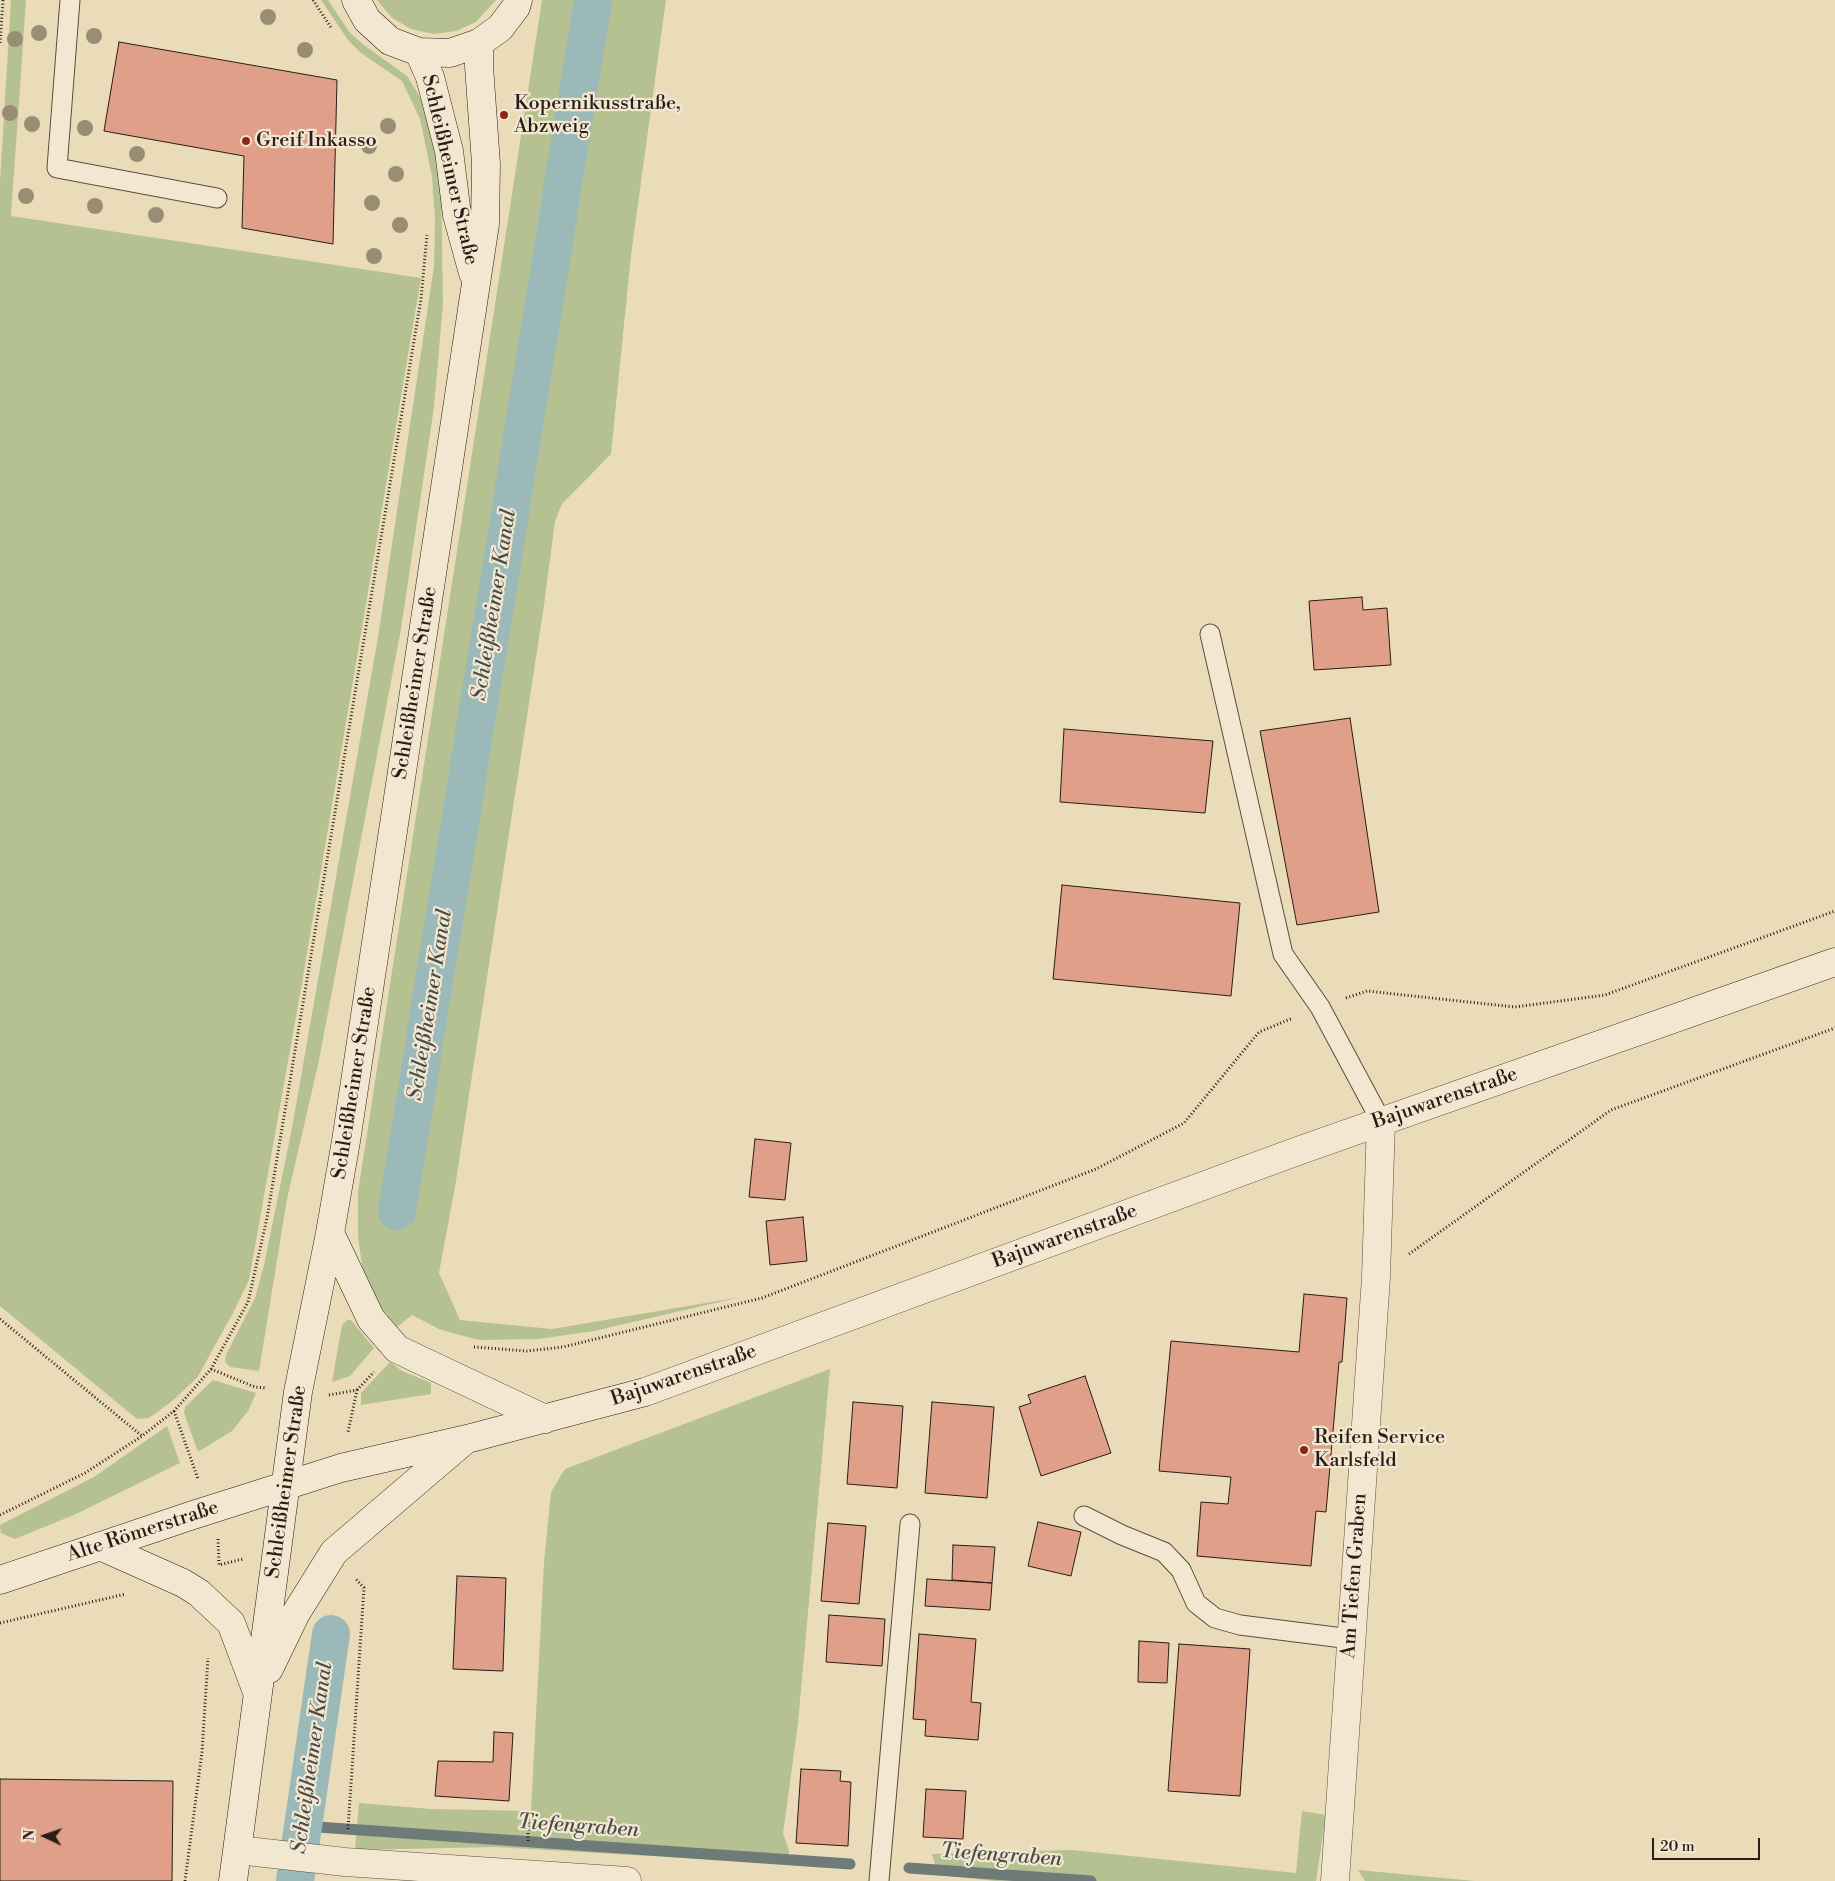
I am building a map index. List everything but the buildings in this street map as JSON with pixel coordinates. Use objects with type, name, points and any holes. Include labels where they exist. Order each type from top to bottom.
[{"type":"main road","name":"Schleißheimer Straße","points":[[356,0],[366,20],[390,41],[419,52],[430,77],[449,151],[457,215],[476,285]]},
{"type":"main road","points":[[419,52],[450,53],[479,43],[500,28],[518,0]]},
{"type":"main road","name":"Schleißheimer Straße","points":[[233,1881],[303,1361],[330,1234],[485,224],[486,164],[479,43]]},
{"type":"main road","name":"Bajuwarenstraße","points":[[287,1485],[360,1463],[466,1439],[644,1392],[1381,1121],[1835,962]]},
{"type":"main road","name":"Am Tiefen Graben","points":[[1335,1881],[1376,1277],[1381,1121]]},
{"type":"main road","points":[[330,1234],[371,1319],[397,1349],[545,1419]]},
{"type":"main road","points":[[258,1693],[296,1613],[334,1552],[466,1439]]},
{"type":"main road","name":"Alte Römerstraße","points":[[0,1580],[287,1485]]},
{"type":"main road","points":[[100,1546],[182,1583],[199,1593],[230,1624],[258,1693]]},
{"type":"main road","points":[[238,1850],[345,1862],[627,1881]]},
{"type":"lane","points":[[70,0],[57,168],[217,198]]},
{"type":"lane","points":[[1210,634],[1282,954],[1320,1007],[1381,1121]]},
{"type":"lane","points":[[1084,1516],[1122,1535],[1164,1552],[1181,1570],[1196,1603],[1215,1618],[1240,1625],[1351,1639]]},
{"type":"lane","points":[[879,1881],[910,1524]]},
{"type":"path","points":[[0,43],[3,0]]},
{"type":"path","points":[[313,0],[338,37]]},
{"type":"path","points":[[0,1515],[85,1473],[142,1436],[174,1411],[211,1369],[248,1302],[267,1218],[421,299],[427,233]]},
{"type":"path","points":[[471,1347],[527,1351],[563,1347],[762,1298],[1096,1169],[1184,1123],[1259,1032],[1320,1007],[1367,991],[1515,1007],[1605,995],[1835,911]]},
{"type":"path","points":[[1376,1277],[1611,1110],[1835,1028]]},
{"type":"path","points":[[0,1319],[142,1436]]},
{"type":"path","points":[[199,1593],[219,1565]]},
{"type":"path","points":[[0,1623],[108,1597],[129,1594]]},
{"type":"path","points":[[185,1881],[202,1752],[209,1653]]},
{"type":"green space","points":[[11,0],[26,0],[11,216],[421,278],[302,983],[249,1280],[197,1378],[171,1402],[149,1418],[137,1419],[0,1306],[0,182]]},
{"type":"green space","points":[[321,0],[328,0],[350,33],[407,76],[423,102],[437,154],[441,185],[443,304],[434,407],[401,629],[318,1065],[287,1199],[259,1371],[230,1367],[225,1362],[226,1355],[255,1298],[264,1265],[292,1128],[378,637],[434,266],[435,220],[432,176],[420,119],[402,81],[361,53],[348,40]]},
{"type":"green space","points":[[377,0],[496,0],[476,22],[456,31],[433,34],[411,29],[392,18]]},
{"type":"green space","points":[[542,0],[666,0],[631,255],[611,454],[562,504],[555,521],[544,605],[455,1187],[439,1273],[460,1320],[552,1329],[741,1297],[594,1331],[539,1339],[478,1340],[439,1329],[412,1315],[397,1327],[377,1303],[363,1273],[358,1236],[358,1192]]},
{"type":"green space","points":[[347,1320],[351,1320],[374,1348],[350,1376],[332,1382],[342,1325]]},
{"type":"green space","points":[[390,1362],[402,1371],[431,1383],[431,1394],[361,1405],[361,1393]]},
{"type":"green space","points":[[830,1369],[798,1723],[783,1834],[789,1850],[788,1864],[495,1847],[355,1850],[359,1803],[431,1809],[531,1811],[544,1563],[551,1492],[565,1469]]},
{"type":"green space","points":[[213,1380],[256,1393],[248,1411],[232,1431],[198,1452],[184,1413],[185,1407]]},
{"type":"green space","points":[[167,1426],[180,1463],[76,1514],[15,1539],[1,1533],[0,1525],[94,1477]]},
{"type":"green space","points":[[1302,1811],[1326,1815],[1316,1881],[996,1881],[938,1875],[932,1854],[1072,1850],[1296,1873]]},
{"type":"green space","points":[[1358,1870],[1475,1881],[1365,1881]]},
{"type":"waterway","name":"Schleißheimer Kanal","points":[[397,1211],[593,0]]},
{"type":"waterway","name":"Schleißheimer Kanal","points":[[295,1881],[331,1634]]},
{"type":"waterway","name":"Tiefengraben","points":[[303,1826],[850,1864]]},
{"type":"waterway","name":"Tiefengraben","points":[[909,1868],[1091,1881]]},
{"type":"place","name":"Kopernikusstraße, Abzweig","points":[[504,115]]},
{"type":"place","name":"Greif Inkasso","points":[[246,141]]},
{"type":"place","name":"Reifen Service Karlsfeld","points":[[1304,1450]]}]
